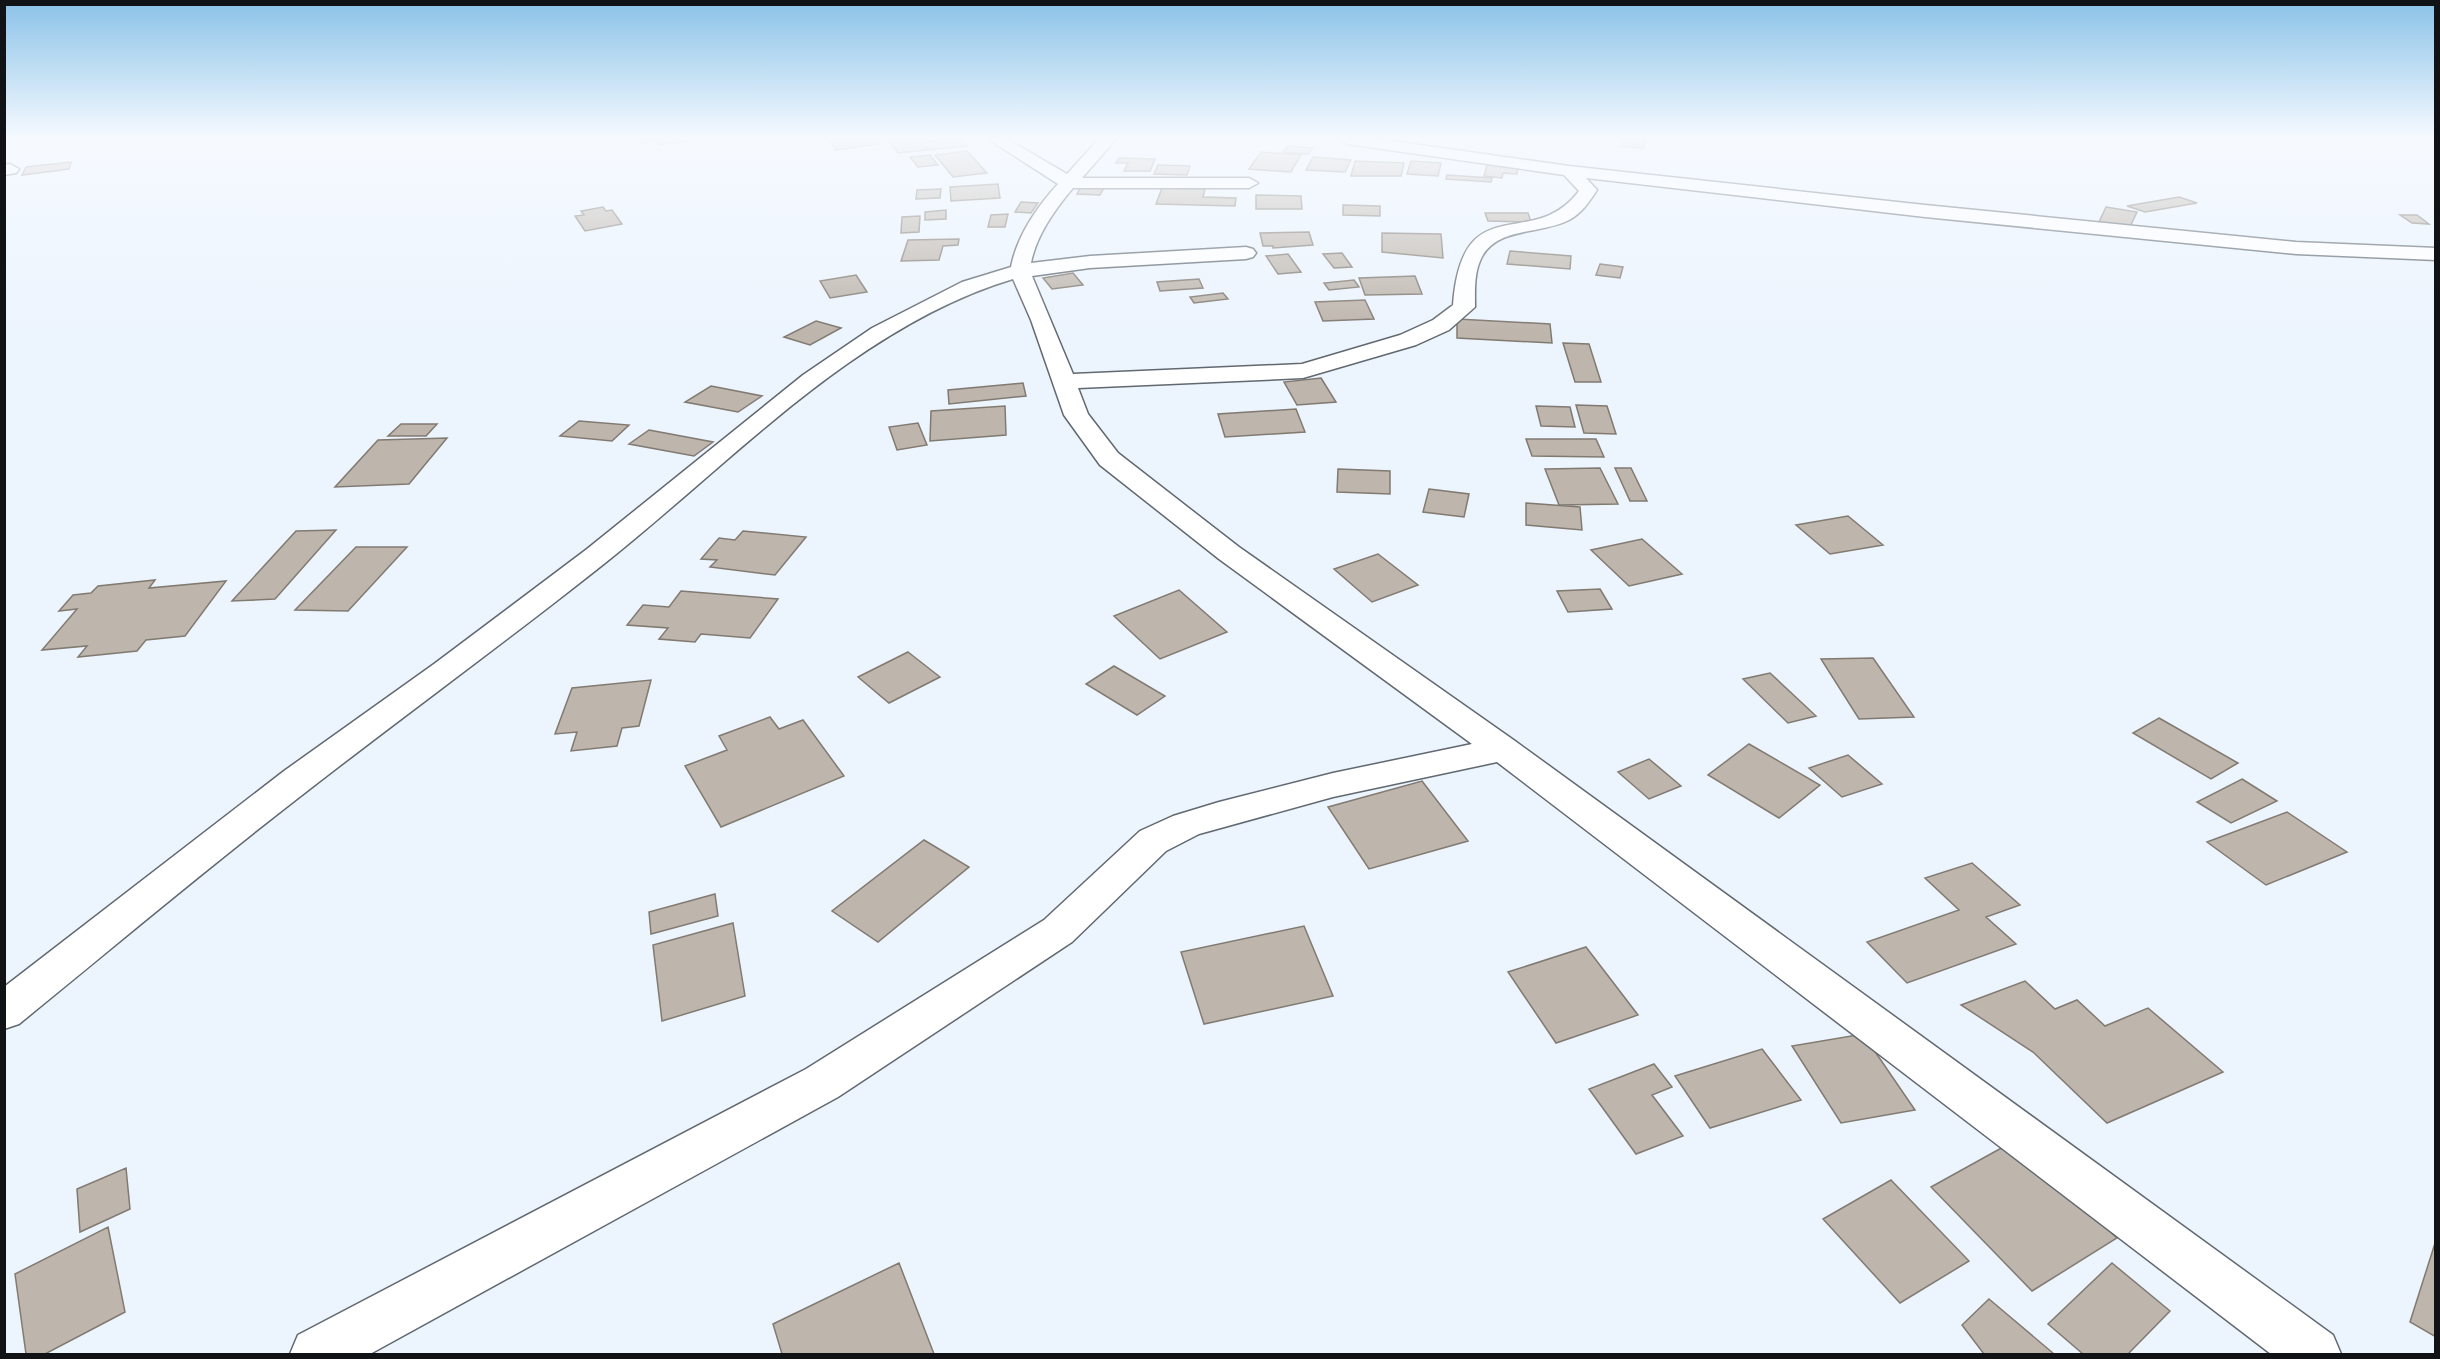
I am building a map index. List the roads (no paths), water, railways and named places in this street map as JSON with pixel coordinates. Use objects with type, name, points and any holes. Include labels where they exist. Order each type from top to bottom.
[{"type":"street","points":[[1051,202],[1024,249],[1020,271],[1042,320],[1076,415],[1109,459],[1229,553],[1503,749],[2314,1354]]},
{"type":"street","points":[[1065,381],[1303,371],[1408,340],[1441,325],[1464,306],[1471,259],[1488,238],[1508,229],[1565,216],[1582,202]]},
{"type":"street","points":[[1851,202],[1936,213],[2296,248],[2436,255]]},
{"type":"street","points":[[4,1012],[297,780],[446,671],[597,555],[811,381],[880,333],[969,286],[1020,271],[1090,262],[1246,253]]},
{"type":"street","points":[[317,1354],[822,1083],[1058,931],[1153,841],[1186,825],[1321,788],[1503,749]]}]
